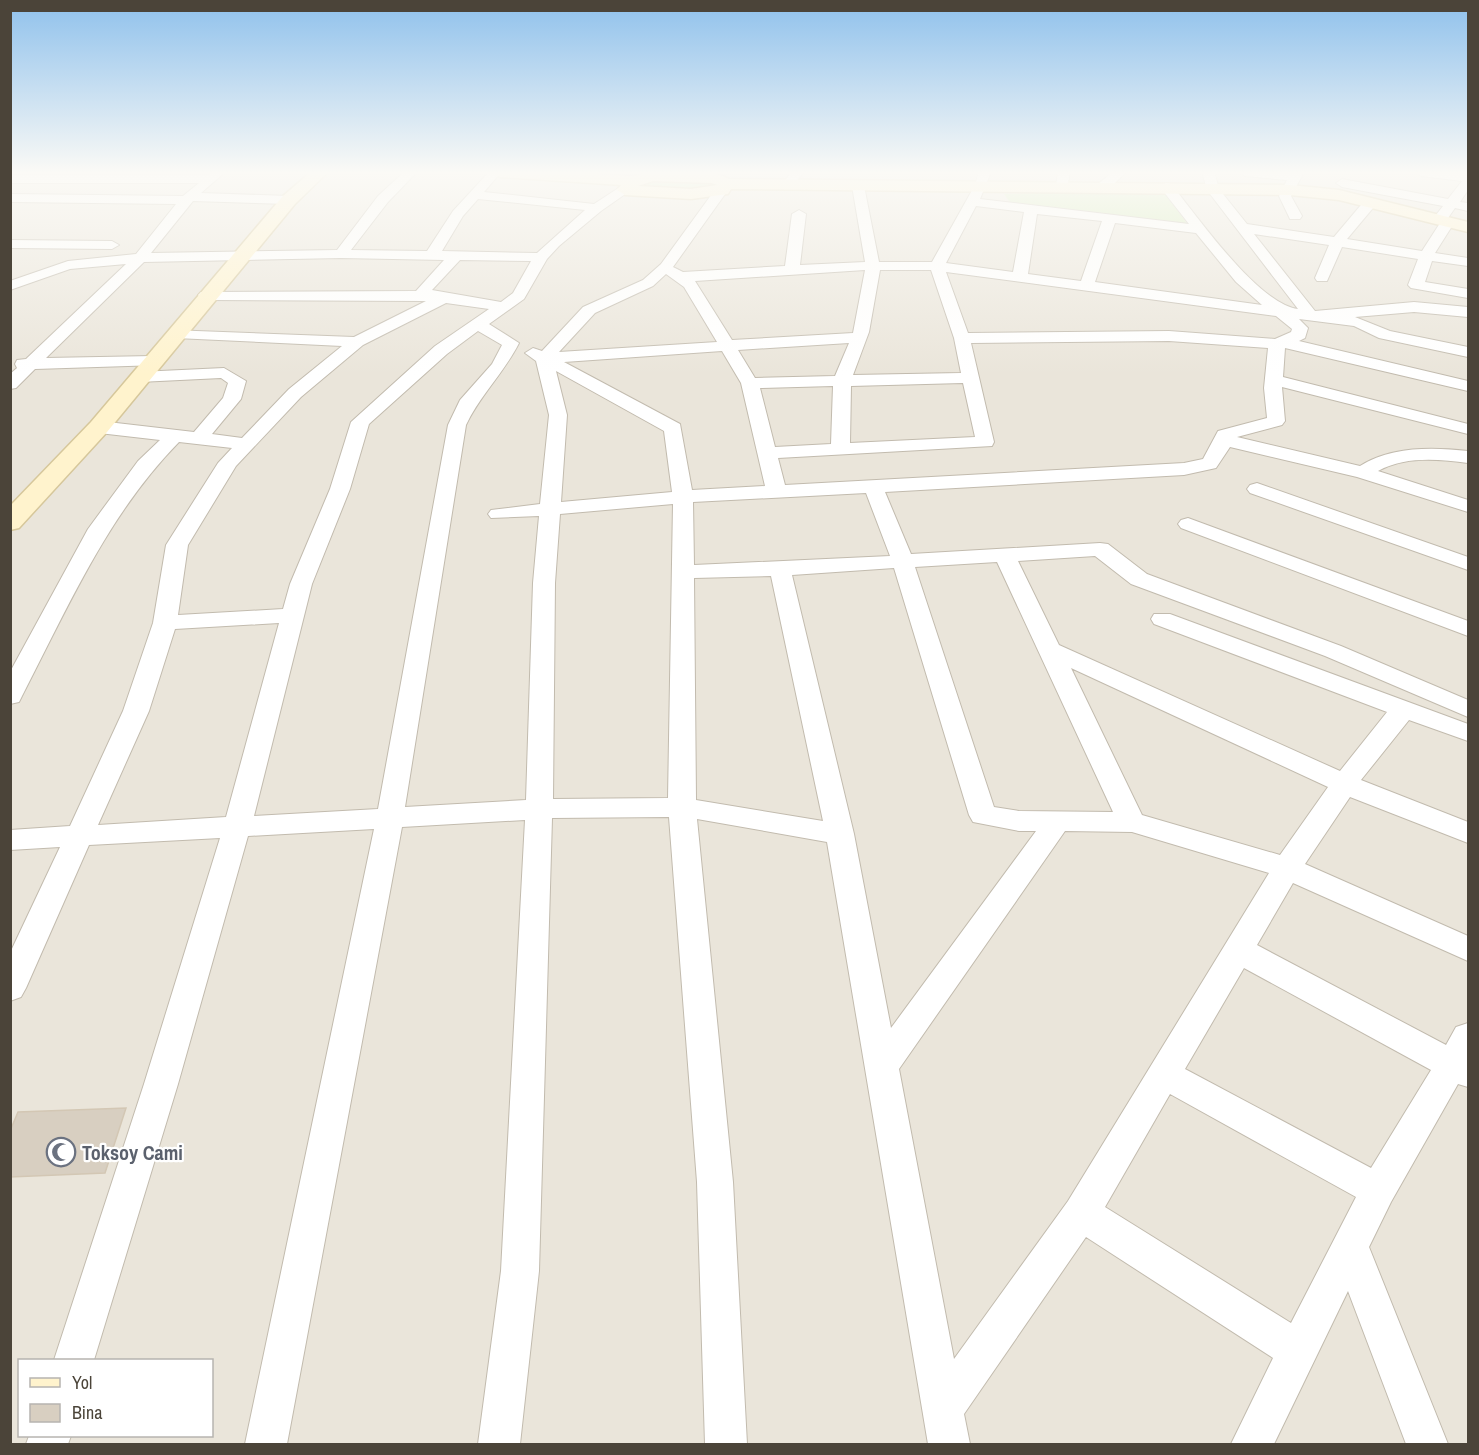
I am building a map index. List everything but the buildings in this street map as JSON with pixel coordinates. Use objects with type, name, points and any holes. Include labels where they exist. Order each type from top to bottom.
[{"type":"street","points":[[10,384],[154,240]]},
{"type":"street","points":[[10,522],[99,427],[206,295],[255,240]]},
{"type":"street","points":[[341,254],[352,240]]},
{"type":"street","points":[[432,255],[442,240]]},
{"type":"street","points":[[74,1359],[237,827],[301,584],[340,489],[360,422],[441,350],[519,296],[541,257],[560,240]]},
{"type":"street","points":[[544,358],[590,310],[648,283],[666,267],[683,240]]},
{"type":"street","points":[[792,270],[796,240]]},
{"type":"street","points":[[840,449],[842,381],[860,337],[873,266],[868,240]]},
{"type":"street","points":[[767,453],[985,442],[962,338],[937,266],[951,240]]},
{"type":"street","points":[[1020,277],[1026,240]]},
{"type":"street","points":[[1086,286],[1103,240]]},
{"type":"street","points":[[1209,240],[1241,279],[1300,328],[1299,335],[1279,343]]},
{"type":"street","points":[[1254,240],[1311,316]]},
{"type":"street","points":[[1330,240],[1468,262]]},
{"type":"street","points":[[1434,240],[1416,285],[1468,293]]},
{"type":"street","points":[[1322,278],[1338,241]]},
{"type":"street","points":[[10,244],[240,257],[341,254],[541,257]]},
{"type":"street","points":[[10,286],[68,265],[144,252]]},
{"type":"street","points":[[438,297],[423,291],[456,256]]},
{"type":"street","points":[[680,277],[873,266],[937,266],[1358,322],[1385,334],[1468,352]]},
{"type":"street","points":[[666,267],[690,284],[750,383],[776,492]]},
{"type":"street","points":[[206,295],[438,297],[505,307]]},
{"type":"street","points":[[10,988],[82,836],[136,711],[165,623],[177,545],[228,463],[295,393],[357,342],[438,297]]},
{"type":"street","points":[[1311,316],[1413,307],[1468,312]]},
{"type":"street","points":[[477,324],[673,428],[683,497],[682,807],[715,1182],[726,1444]]},
{"type":"street","points":[[176,333],[357,342]]},
{"type":"street","points":[[962,338],[1056,339],[1169,336],[1279,343],[1468,386]]},
{"type":"street","points":[[544,358],[727,344],[860,337]]},
{"type":"street","points":[[266,1444],[390,817],[457,425],[469,400],[499,366],[512,343]]},
{"type":"street","points":[[498,514],[683,497],[1184,469],[1209,464],[1217,455],[1221,439],[1225,435],[1239,429],[1265,426],[1276,421],[1274,380],[1279,343]]},
{"type":"street","points":[[499,1444],[520,1271],[539,809],[544,583],[558,415],[544,358]]},
{"type":"street","points":[[10,364],[153,361]]},
{"type":"street","points":[[139,378],[224,373],[237,381],[232,399],[198,439]]},
{"type":"street","points":[[750,383],[971,378]]},
{"type":"street","points":[[1274,380],[1468,429]]},
{"type":"street","points":[[99,427],[246,444]]},
{"type":"street","points":[[10,696],[98,529],[145,465],[174,436]]},
{"type":"street","points":[[1221,439],[1363,473],[1468,506]]},
{"type":"street","points":[[1363,473],[1373,465],[1428,454],[1468,457]]},
{"type":"street","points":[[873,486],[903,562],[983,815],[1019,821],[1132,822],[1287,868],[1468,949]]},
{"type":"street","points":[[1257,489],[1468,564]]},
{"type":"street","points":[[1188,524],[1468,629]]},
{"type":"street","points":[[682,572],[780,569],[1100,549],[1139,579],[1333,651],[1468,709]]},
{"type":"street","points":[[1005,556],[1132,822]]},
{"type":"street","points":[[780,569],[840,834],[949,1444]]},
{"type":"street","points":[[165,623],[293,615]]},
{"type":"street","points":[[1162,620],[1468,733]]},
{"type":"street","points":[[1049,649],[1344,784],[1468,832]]},
{"type":"street","points":[[943,1409],[1081,1213],[1287,868],[1344,784],[1396,717],[1407,711]]},
{"type":"street","points":[[10,840],[539,809],[682,807],[840,834]]},
{"type":"street","points":[[882,1066],[1058,821]]},
{"type":"street","points":[[1238,950],[1465,1066],[1378,1190],[1252,1444]]},
{"type":"street","points":[[1164,1074],[1378,1190]]},
{"type":"street","points":[[1081,1213],[1298,1350]]},
{"type":"street","points":[[1350,1247],[1427,1444]]},
{"type":"shaded area","points":[[10,240],[1468,240],[1468,1444],[11,1444]]},
{"type":"place","name":"Toksoy Cami","points":[[61,1152]]}]
